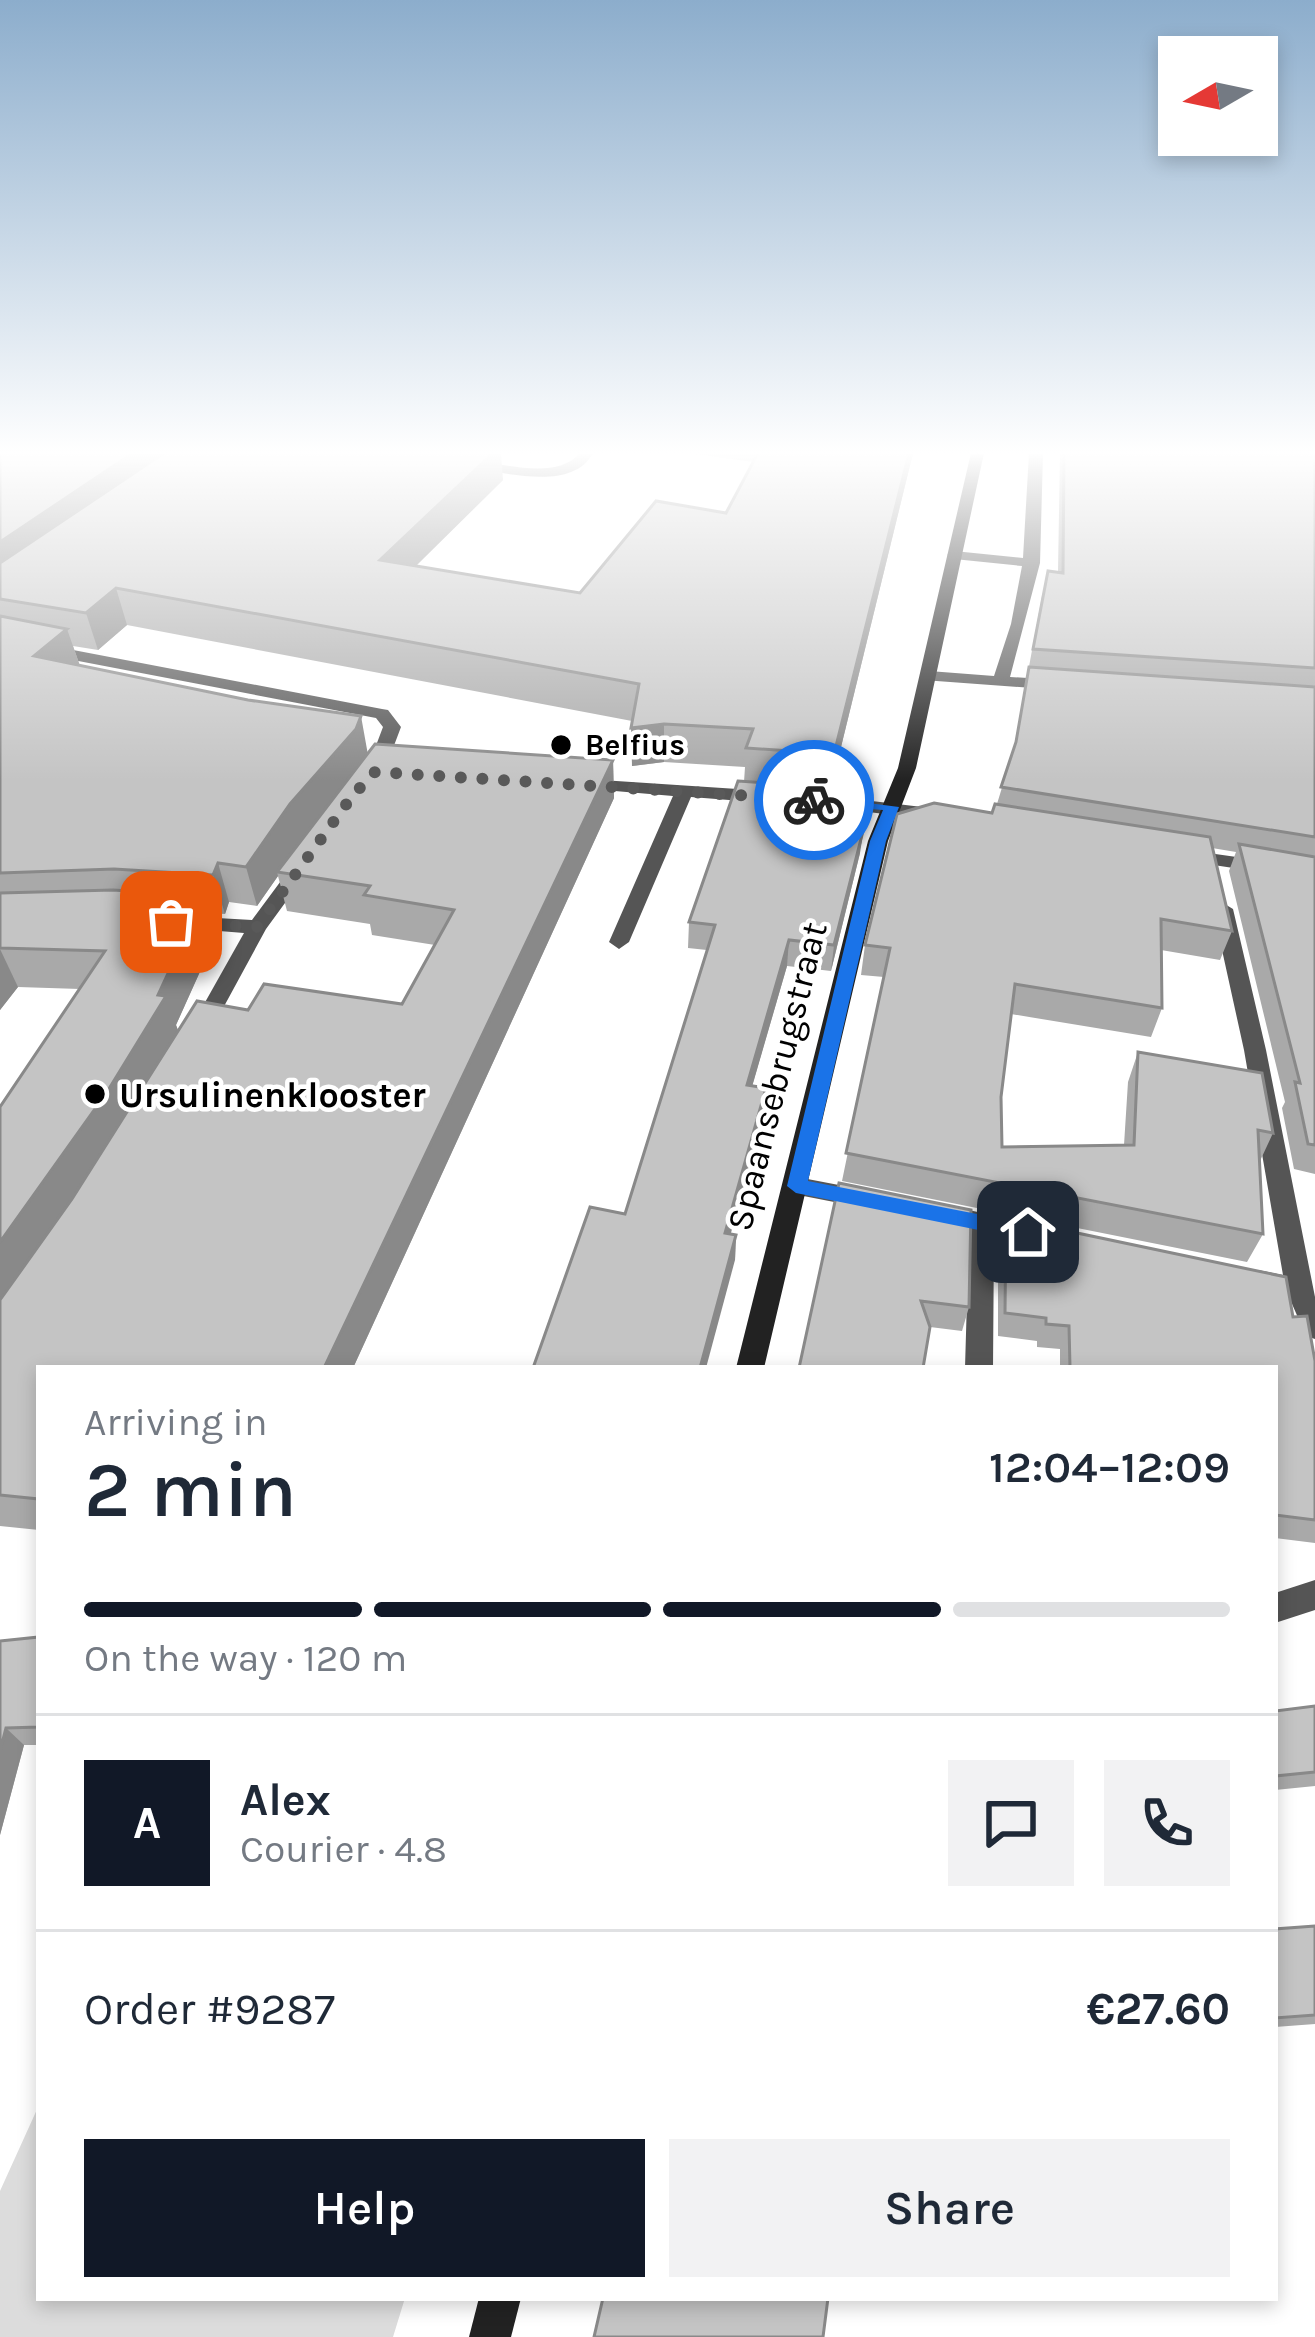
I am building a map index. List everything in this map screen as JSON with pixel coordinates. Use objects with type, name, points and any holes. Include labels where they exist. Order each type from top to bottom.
[{"type":"street","name":"Spaansebrugstraat","points":[[751,1365],[878,841],[907,768],[953,562]]},
{"type":"street","points":[[1000,681],[1021,629],[1034,563],[1025,562]]},
{"type":"street","points":[[0,641],[382,714],[392,727],[378,776]]},
{"type":"street","points":[[929,676],[1068,686]]},
{"type":"street","points":[[571,783],[777,797]]},
{"type":"street","points":[[619,942],[685,790]]},
{"type":"street","points":[[800,799],[953,818]]},
{"type":"street","points":[[184,1058],[257,927],[312,852]]},
{"type":"street","points":[[1169,853],[1315,874]]},
{"type":"street","points":[[1212,860],[1255,1050],[1298,1288],[1315,1328]]},
{"type":"street","points":[[150,920],[257,927]]},
{"type":"street","points":[[796,1186],[1050,1237]]},
{"type":"street","points":[[979,1365],[982,1223]]},
{"type":"street","points":[[1231,1274],[1298,1288]]},
{"type":"street","points":[[1278,1607],[1315,1595]]},
{"type":"street","points":[[490,2337],[499,2301]]},
{"type":"shaded area","points":[[36,2112],[36,2301],[404,2301],[393,2337],[0,2337],[0,2191]]},
{"type":"building","points":[[392,562],[580,593],[606,562],[882,562],[834,754],[746,748],[753,729],[664,724],[631,728],[639,684],[116,588],[86,613],[0,599],[0,563]]},
{"type":"building","points":[[1063,562],[1315,562],[1315,668],[1033,649],[1048,571],[1063,573]]},
{"type":"building","points":[[0,616],[67,629],[34,656],[248,700],[361,716],[356,729],[290,804],[246,867],[218,863],[213,875],[114,869],[0,873]]},
{"type":"building","points":[[1029,667],[1315,687],[1315,837],[1001,787],[1016,742]]},
{"type":"building","points":[[375,744],[613,760],[325,1365],[36,1365],[36,1499],[0,1495],[0,1300],[72,1199],[197,1001],[248,1010],[264,984],[402,1004],[454,910],[364,895],[370,886],[277,872]]},
{"type":"building","points":[[738,781],[828,787],[826,796],[847,798],[839,835],[864,827],[834,945],[789,940],[747,1085],[766,1088],[725,1233],[736,1235],[701,1365],[534,1365],[590,1207],[625,1214],[715,925],[689,922]]},
{"type":"building","points":[[934,803],[992,813],[995,804],[1210,837],[1232,931],[1161,919],[1162,1008],[1015,984],[1001,1097],[1002,1147],[1134,1145],[1138,1052],[1262,1073],[1273,1133],[1258,1130],[1263,1234],[846,1153],[890,948],[865,945],[897,814]]},
{"type":"building","points":[[1239,844],[1315,857],[1315,1145],[1308,1144],[1295,1082],[1300,1083]]},
{"type":"building","points":[[113,890],[204,896],[158,995],[166,996],[107,1092],[0,1242],[0,1107],[105,951],[0,948],[0,893]]},
{"type":"building","points":[[839,1183],[971,1210],[969,1307],[921,1301],[930,1327],[924,1365],[800,1365]]},
{"type":"building","points":[[1006,1218],[1286,1277],[1293,1317],[1307,1316],[1315,1361],[1315,1520],[1278,1515],[1278,1365],[1070,1365],[1069,1326],[1005,1313]]},
{"type":"building","points":[[36,1637],[36,1727],[6,1728],[0,1751],[0,1641]]},
{"type":"building","points":[[1315,1706],[1315,1772],[1278,1776],[1278,1711]]},
{"type":"building","points":[[1315,1926],[1315,2015],[1278,2018],[1278,1929]]},
{"type":"building","points":[[602,2301],[828,2301],[823,2337],[594,2337]]},
{"type":"way so far","points":[[171,922],[257,927],[375,772],[814,800]]},
{"type":"place","name":"Belfius","points":[[561,745]]},
{"type":"place","name":"Ursulinenklooster","points":[[95,1094]]},
{"type":"route","points":[[814,800],[892,807],[878,841],[796,1186],[1028,1232]]}]
